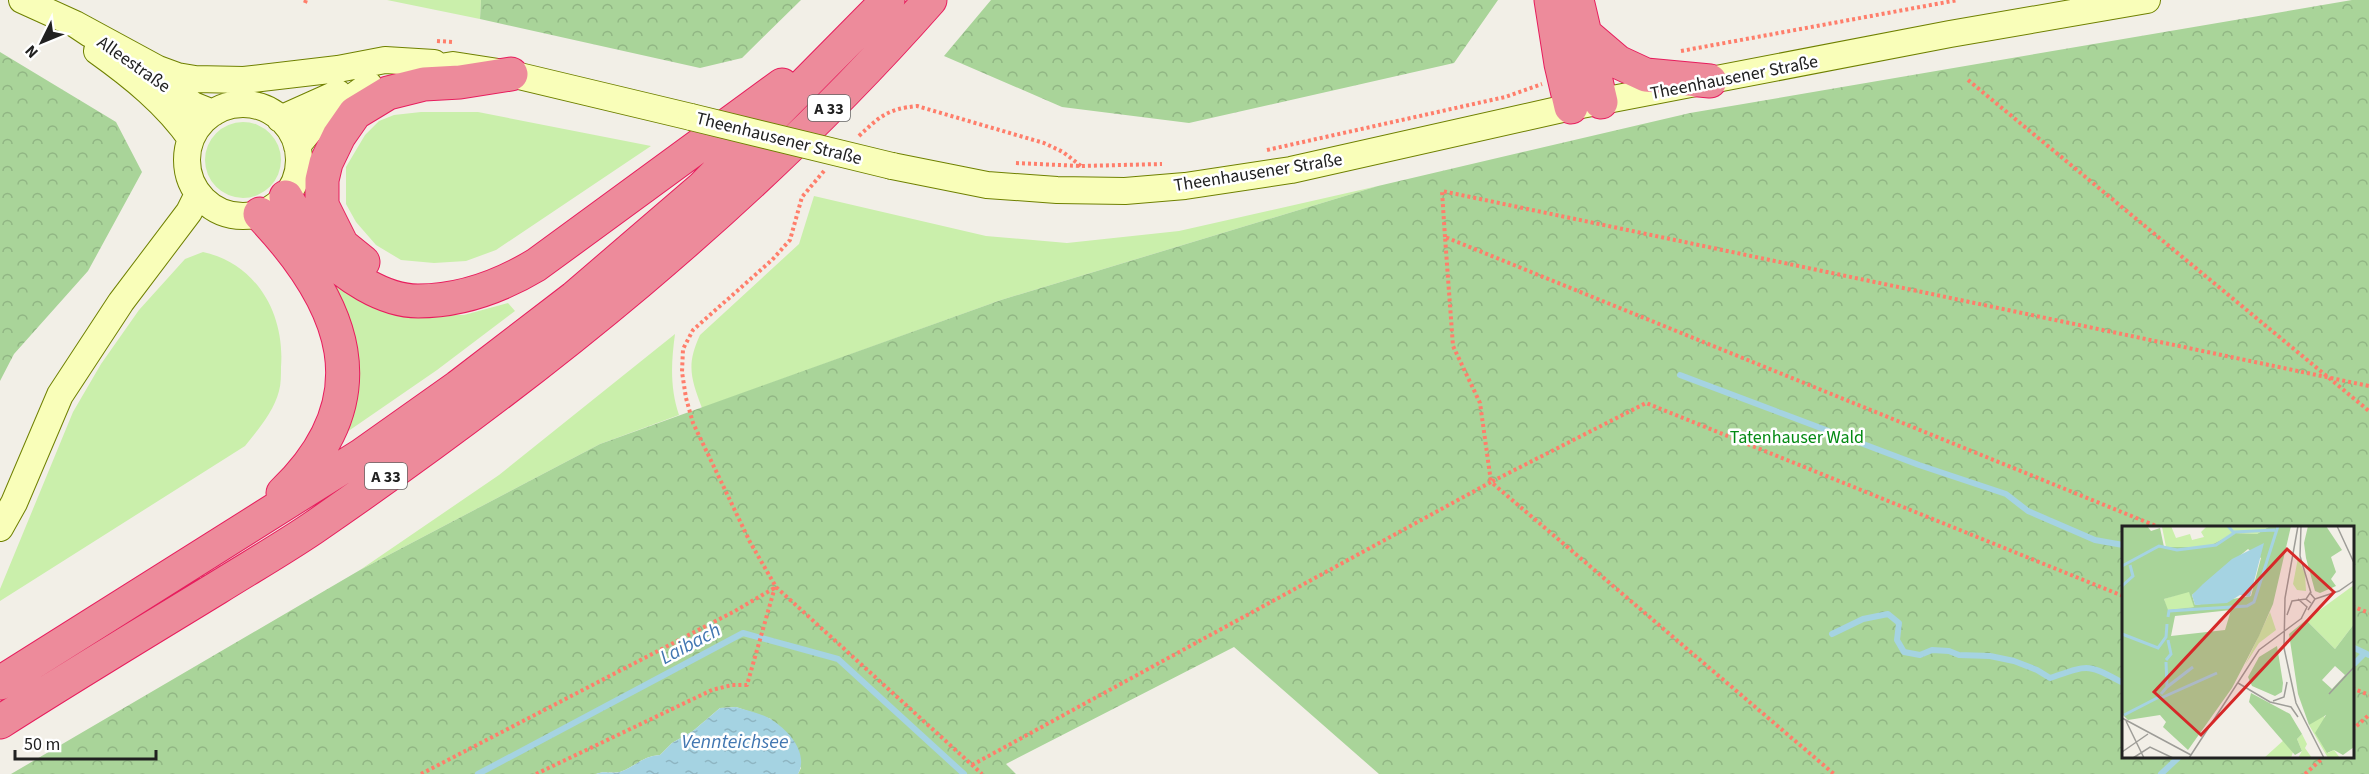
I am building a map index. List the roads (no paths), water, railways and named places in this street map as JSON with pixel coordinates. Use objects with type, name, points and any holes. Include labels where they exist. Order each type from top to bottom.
[{"type":"highway","name":"A 33","points":[[0,722],[311,530],[494,399],[617,303],[784,154],[880,57],[930,0]]},
{"type":"highway","points":[[1551,0],[1579,96]]},
{"type":"highway","points":[[1577,0],[1584,33],[1579,96]]},
{"type":"highway","name":"A 33","points":[[0,683],[362,455],[458,387],[574,297],[702,188],[884,5]]},
{"type":"highway","points":[[273,205],[302,225],[321,250],[343,269],[366,285],[390,295],[417,301],[484,290],[514,278],[536,265],[780,87],[884,5]]},
{"type":"highway","points":[[1584,33],[1618,62],[1646,75],[1710,81]]},
{"type":"highway","points":[[453,296],[413,287],[375,272],[342,244],[322,205],[322,180],[326,163],[339,136],[355,113],[388,93],[424,84],[460,82],[511,74]]},
{"type":"highway","points":[[248,527],[293,484],[322,446],[341,396],[344,367],[340,339],[330,312],[282,236],[273,205]]},
{"type":"main road","name":"Alleestraße","points":[[20,0],[75,24],[193,105],[213,113]]},
{"type":"main road","name":"Alleestraße","points":[[20,0],[73,33],[131,76],[178,121],[191,139]]},
{"type":"main road","name":"Theenhausener Straße","points":[[297,146],[315,124],[370,85],[388,76],[453,65],[511,74],[892,166],[987,185],[1057,190],[1125,190],[1185,186],[1291,170],[1579,96],[1710,81],[1950,34],[2147,0]]},
{"type":"main road","points":[[75,24],[158,69],[177,76],[195,79],[244,80],[338,69],[385,60],[453,65]]},
{"type":"main road","name":"Theenhausener Straße","points":[[280,119],[340,92],[370,85]]},
{"type":"main road","points":[[248,105],[265,109],[280,119],[291,131],[297,146],[299,164],[295,182],[273,205],[239,217],[218,211],[198,194],[189,177],[187,158],[191,139],[200,124],[213,113],[230,106],[248,105]]},
{"type":"main road","points":[[0,528],[14,503],[60,395],[121,302],[189,212],[198,194]]},
{"type":"main road","points":[[121,302],[199,224],[218,211]]},
{"type":"water","name":"Vennteichsee","points":[[736,707],[768,718],[791,736],[801,758],[798,774],[596,774],[620,772],[649,757],[660,755],[672,743],[693,731],[720,708]]},
{"type":"waterway","points":[[1680,375],[1919,465],[2006,494],[2028,511],[2095,540],[2122,545]]},
{"type":"waterway","points":[[1832,634],[1863,619],[1888,614],[1899,623],[1897,640],[1904,652],[1920,655],[1932,650],[1949,651],[1959,655],[1990,656],[2014,661],[2050,678],[2072,670],[2087,668],[2102,672],[2122,682]]},
{"type":"waterway","name":"Laibach","points":[[478,774],[743,633],[838,659],[964,774]]},
{"type":"waterway","points":[[2354,648],[2365,653]]},
{"type":"waterway","points":[[2354,664],[2365,653],[2369,655]]},
{"type":"waterway","points":[[2161,774],[2177,759]]},
{"type":"park label","name":"Tatenhauser Wald","points":[[1797,437]]}]
